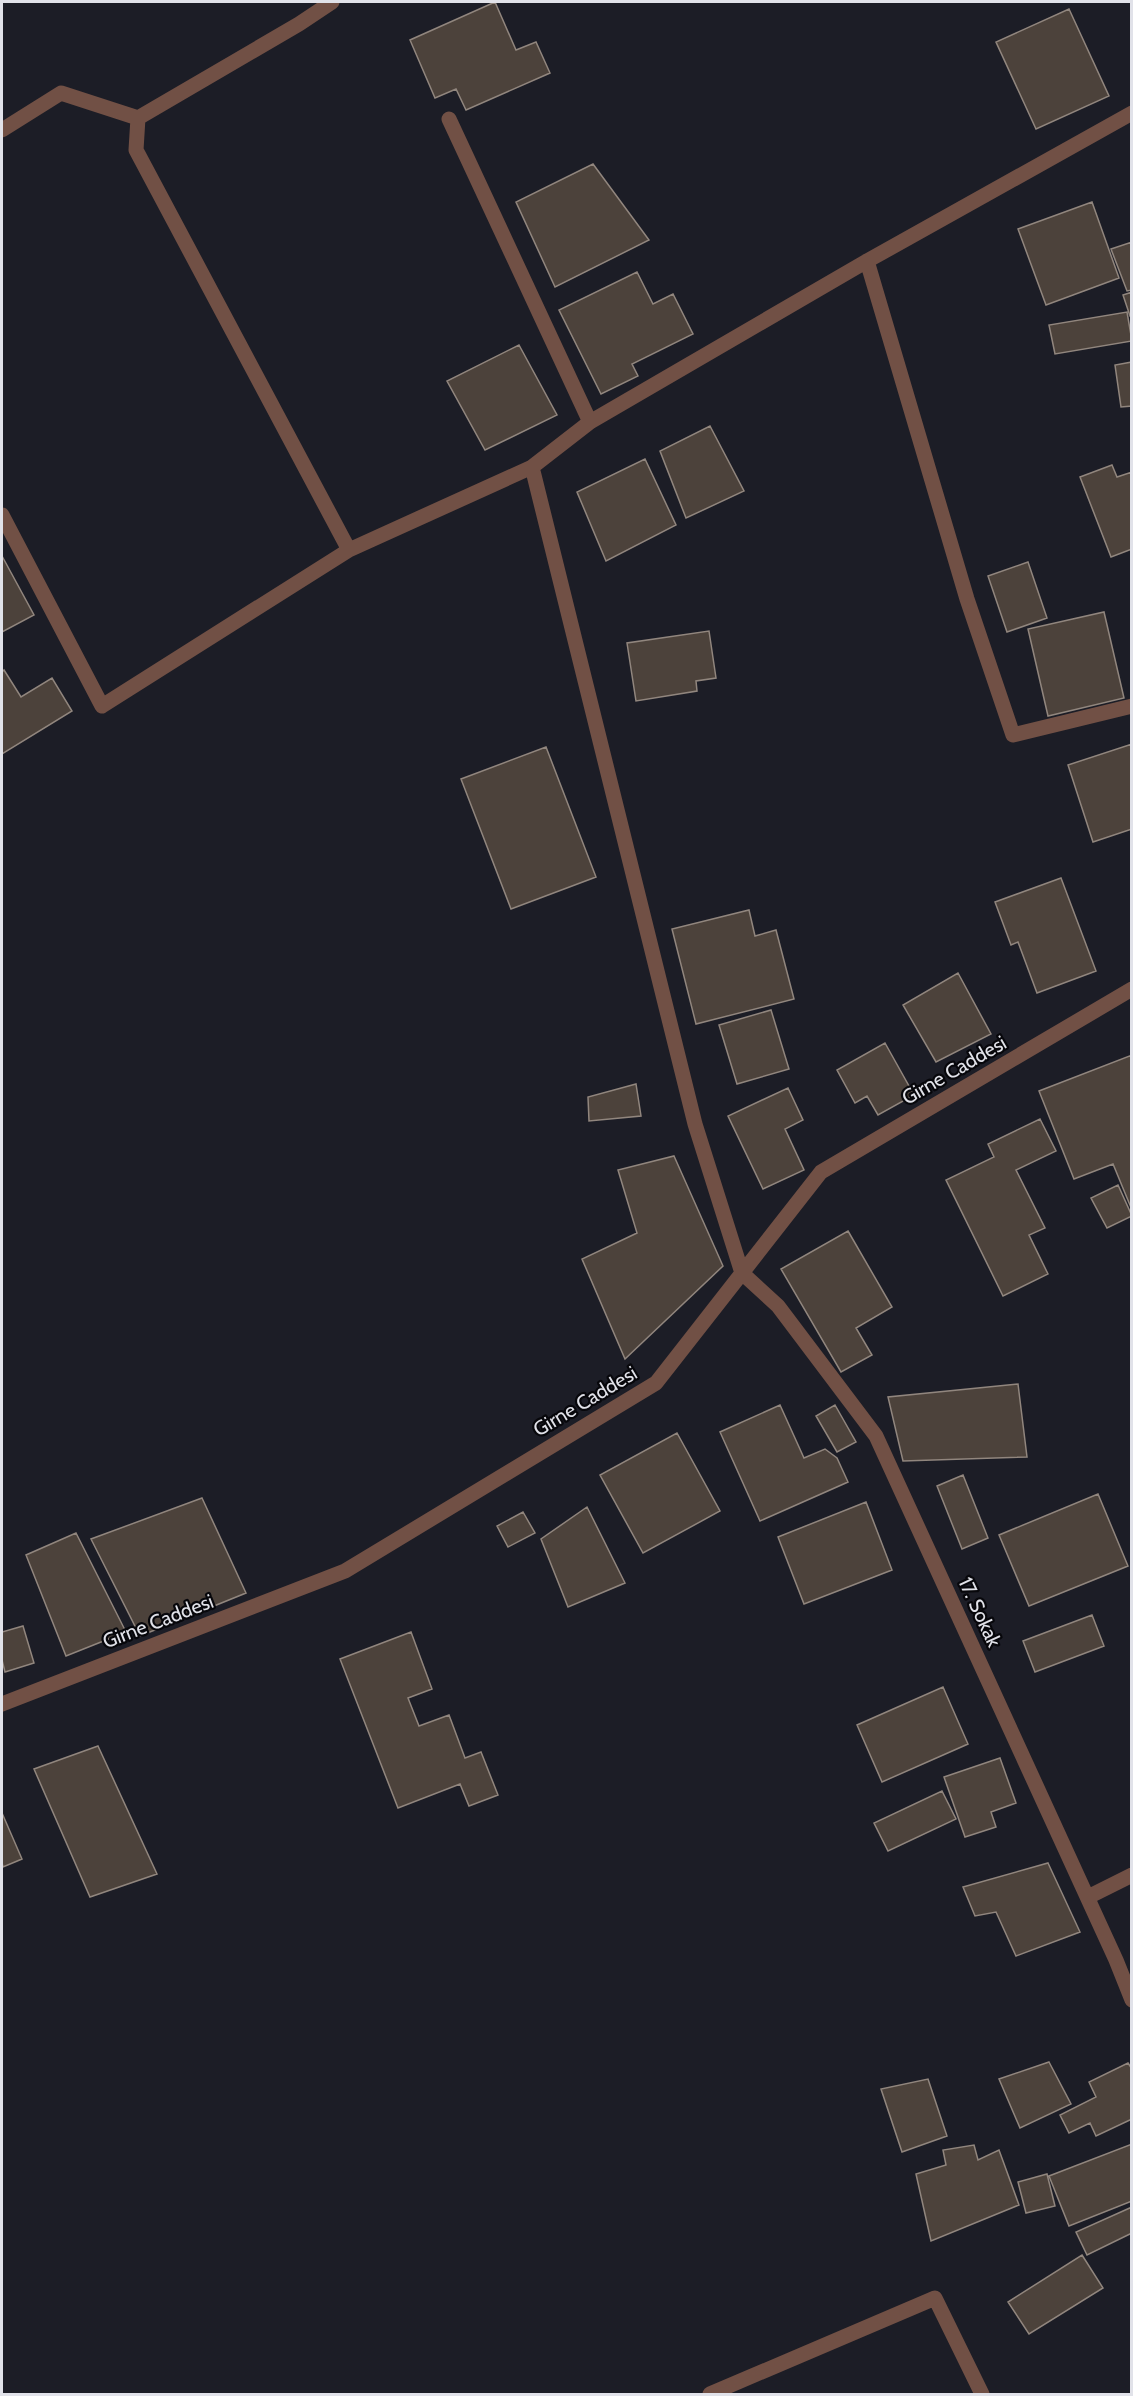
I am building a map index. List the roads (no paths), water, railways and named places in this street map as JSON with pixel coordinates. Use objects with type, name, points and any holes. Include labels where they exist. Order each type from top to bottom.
[{"type":"street","points":[[2,130],[61,93],[138,118],[299,24],[332,2]]},
{"type":"street","points":[[2,515],[102,706],[349,550],[531,467],[590,422],[867,261],[1131,113]]},
{"type":"street","points":[[138,118],[136,150],[349,550]]},
{"type":"street","points":[[449,119],[590,422]]},
{"type":"street","points":[[867,261],[967,599],[1013,735],[1131,706]]},
{"type":"street","points":[[531,467],[696,1124],[742,1273]]},
{"type":"street","name":"Girne Caddesi","points":[[2,1704],[345,1571],[656,1383],[820,1172],[1131,989]]},
{"type":"street","name":"17. Sokak","points":[[742,1273],[778,1306],[876,1436],[1088,1897],[1131,2000]]},
{"type":"street","points":[[1088,1897],[1131,1875]]},
{"type":"street","points":[[710,2394],[935,2298],[982,2394]]}]
